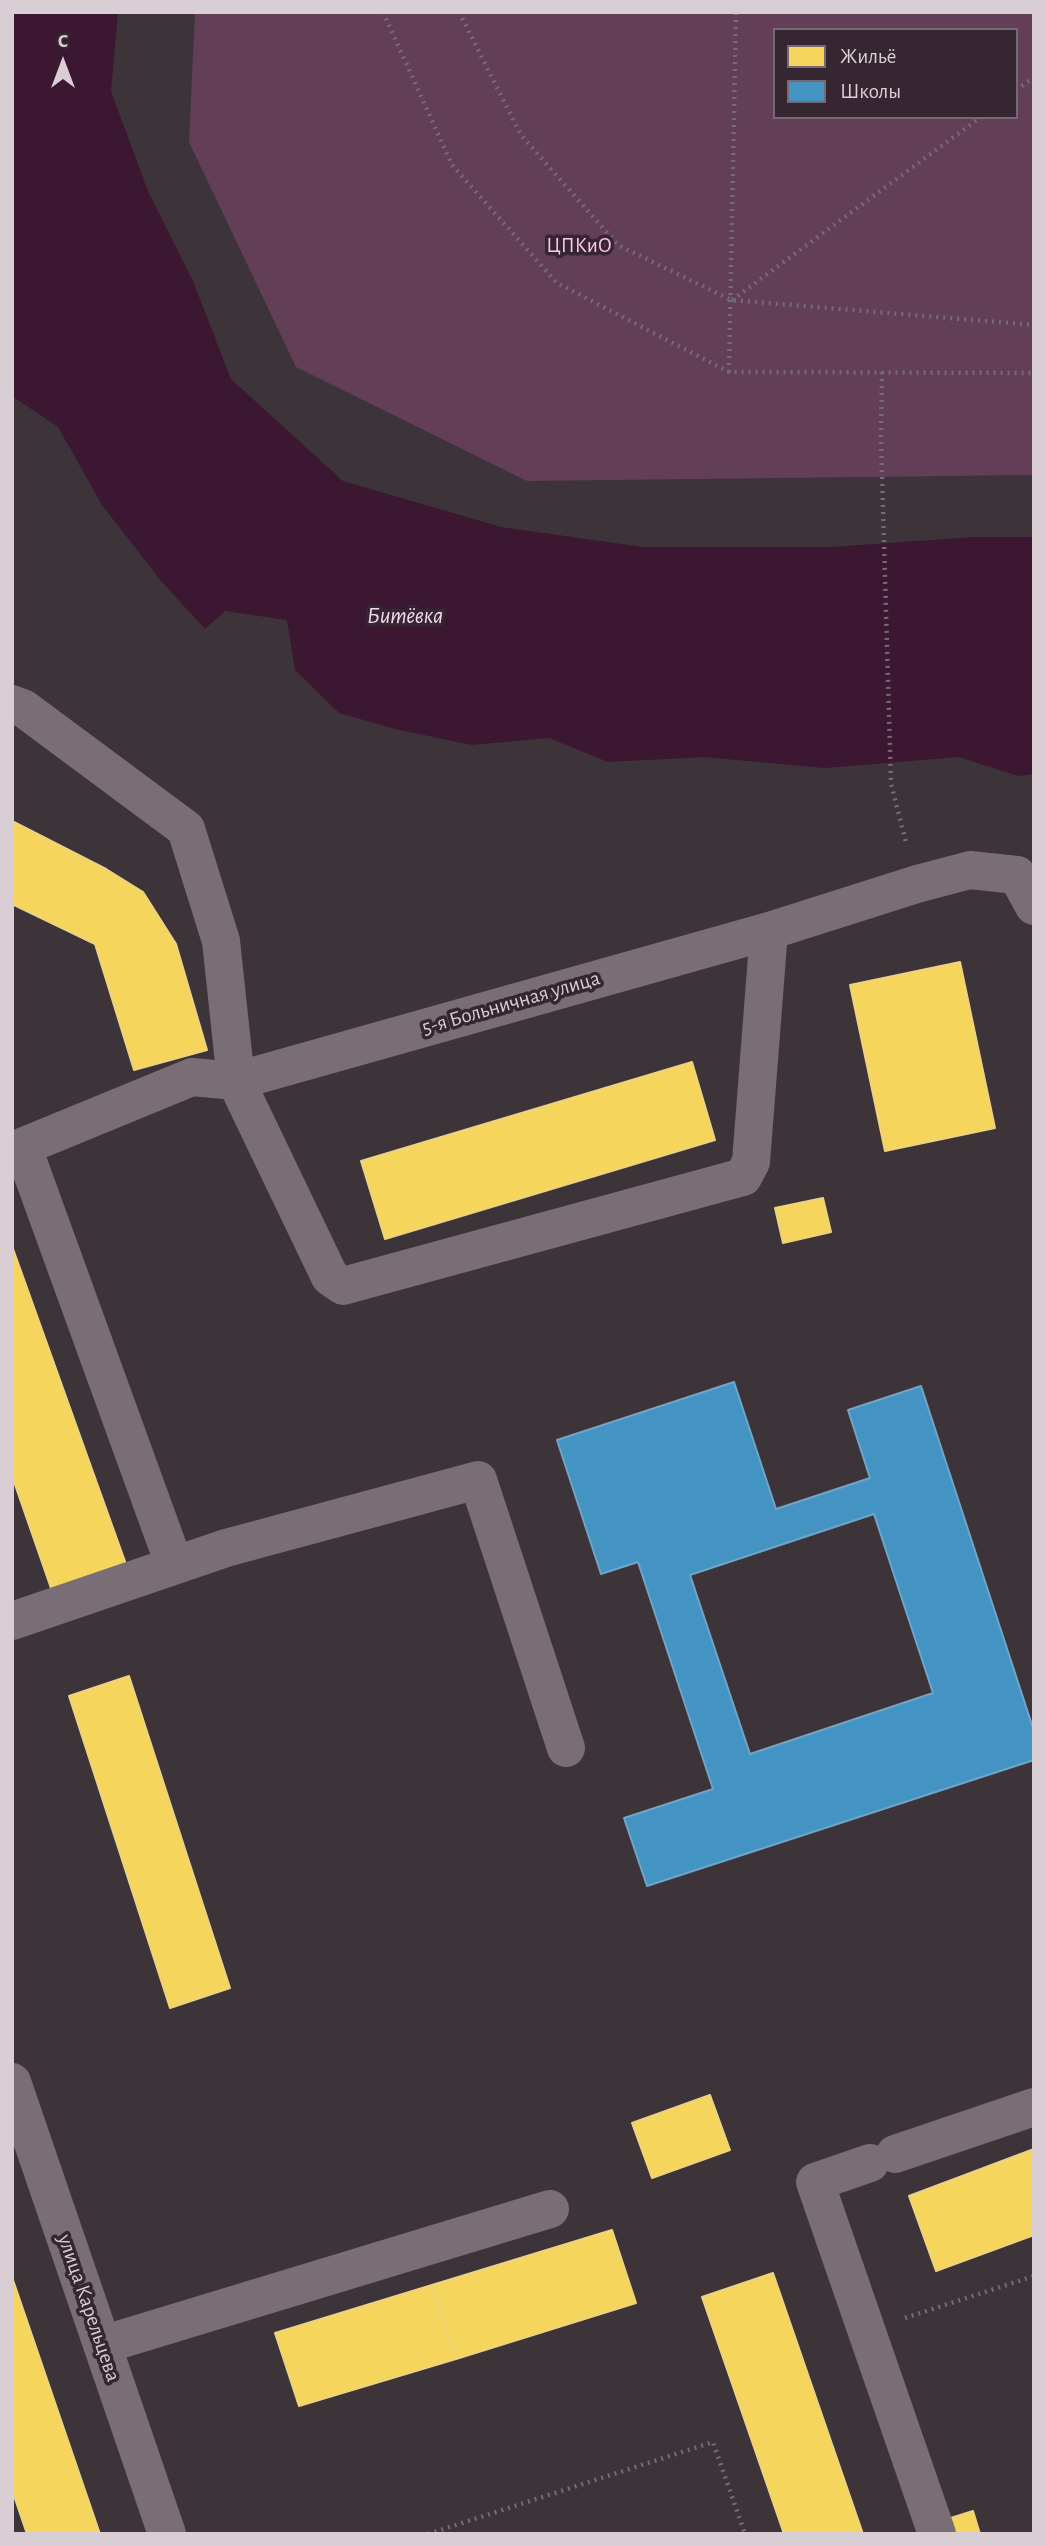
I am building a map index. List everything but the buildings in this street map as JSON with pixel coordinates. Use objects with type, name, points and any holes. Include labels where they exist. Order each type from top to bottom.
[{"type":"street","points":[[12,704],[23,708],[186,829],[221,941],[236,1081],[330,1277],[343,1286],[743,1177],[751,1162],[769,931]]},
{"type":"street","name":"5-я Больничная улица","points":[[17,1149],[192,1077],[236,1081],[769,931],[970,870],[1025,891]]},
{"type":"street","points":[[17,1149],[174,1564]]},
{"type":"street","points":[[12,1621],[174,1564],[478,1480],[566,1748]]},
{"type":"street","name":"улица Карельцева","points":[[12,2082],[166,2534]]},
{"type":"street","points":[[937,2534],[815,2182],[1034,2107]]},
{"type":"street","points":[[102,2346],[551,2209]]},
{"type":"path","points":[[383,12],[452,165],[557,283],[729,372],[1034,373]]},
{"type":"path","points":[[459,12],[521,135],[618,246],[731,300],[1034,324]]},
{"type":"path","points":[[729,372],[736,12]]},
{"type":"path","points":[[1018,89],[1034,77]]},
{"type":"path","points":[[731,300],[978,119]]},
{"type":"path","points":[[882,372],[881,438],[891,784],[917,884]]},
{"type":"path","points":[[867,2330],[1034,2276]]},
{"type":"path","points":[[428,2534],[713,2442],[745,2534]]},
{"type":"green space","name":"ЦПКиО","points":[[195,12],[1034,12],[1034,475],[527,481],[296,367],[189,142]]},
{"type":"water","name":"Битёвка","points":[[12,12],[118,12],[111,91],[148,191],[193,281],[231,379],[343,481],[501,527],[643,547],[831,547],[974,537],[1034,537],[1034,774],[1018,776],[959,757],[825,768],[704,757],[608,762],[549,738],[472,745],[395,729],[339,713],[295,670],[287,620],[225,611],[205,629],[161,581],[102,505],[58,427],[12,396]]}]
